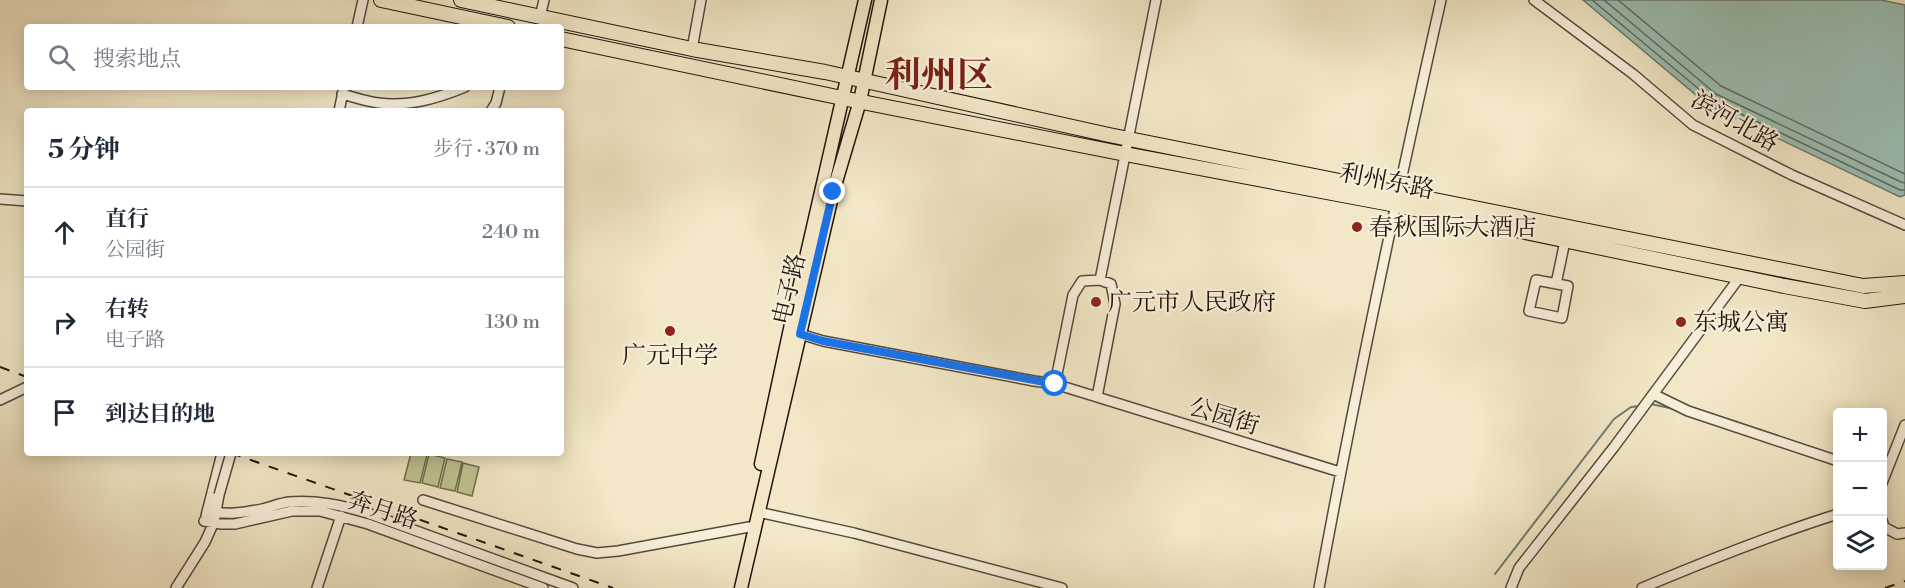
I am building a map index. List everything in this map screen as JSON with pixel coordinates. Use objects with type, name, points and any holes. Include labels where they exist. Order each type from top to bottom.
[{"type":"highway","points":[[381,0],[495,24]]},
{"type":"highway","name":"利州东路","points":[[461,0],[692,49],[864,80],[1397,199],[1565,241],[1739,278],[1865,301],[1905,296]]},
{"type":"highway","name":"利州东路","points":[[564,40],[1125,154],[1397,199],[1863,286],[1905,283]]},
{"type":"main road","name":"电子路","points":[[734,588],[794,310],[865,0]]},
{"type":"main road","name":"电子路","points":[[741,588],[833,192],[860,101],[881,0]]},
{"type":"street","points":[[358,24],[363,0]]},
{"type":"street","points":[[540,17],[544,0]]},
{"type":"street","points":[[692,49],[702,0]]},
{"type":"street","points":[[1100,280],[1156,0]]},
{"type":"street","points":[[1319,588],[1340,472],[1441,0]]},
{"type":"street","name":"滨河北路","points":[[1534,0],[1633,74],[1694,124],[1792,175],[1905,225]]},
{"type":"street","points":[[340,108],[343,91],[379,103],[408,103],[440,97],[458,90]]},
{"type":"street","points":[[493,108],[499,90]]},
{"type":"street","points":[[0,199],[24,201]]},
{"type":"street","points":[[1556,284],[1565,241]]},
{"type":"street","points":[[1511,588],[1519,568],[1614,447],[1739,278]]},
{"type":"street","points":[[800,334],[823,341],[1055,384],[1073,295],[1082,281],[1100,280],[1110,284],[1115,304],[1097,397]]},
{"type":"street","points":[[1536,280],[1556,284],[1568,286],[1562,318],[1529,311],[1536,280]]},
{"type":"street","name":"公园街","points":[[1055,384],[1340,472]]},
{"type":"street","points":[[0,400],[24,388]]},
{"type":"street","points":[[1650,398],[1833,459]]},
{"type":"street","points":[[1887,469],[1905,425]]},
{"type":"street","points":[[176,588],[205,542],[221,456]]},
{"type":"street","points":[[215,494],[230,456]]},
{"type":"street","points":[[423,500],[577,549],[597,553],[748,527]]},
{"type":"street","points":[[210,517],[287,502],[321,502],[339,505],[367,513],[573,588]]},
{"type":"street","name":"奔月路","points":[[210,517],[221,524],[235,524],[292,511],[320,511],[368,524],[543,588]]},
{"type":"street","points":[[758,512],[854,534],[1062,588]]},
{"type":"street","points":[[317,588],[341,516]]},
{"type":"street","points":[[1642,588],[1731,551],[1833,516]]},
{"type":"street","points":[[1887,529],[1897,534],[1905,533]]},
{"type":"green space","points":[[410,456],[427,456],[420,483],[404,480]]},
{"type":"green space","points":[[429,456],[445,458],[438,487],[422,483]]},
{"type":"green space","points":[[447,459],[462,462],[455,491],[440,488]]},
{"type":"green space","points":[[463,463],[479,467],[472,496],[457,492]]},
{"type":"water","points":[[1583,0],[1881,0],[1905,5],[1905,195],[1900,197],[1708,105]]},
{"type":"waterway","points":[[1651,404],[1674,409]]},
{"type":"waterway","points":[[1495,574],[1614,419],[1631,407],[1640,406]]},
{"type":"railway","points":[[0,367],[24,376]]},
{"type":"railway","points":[[239,456],[613,588]]},
{"type":"railway","points":[[1885,588],[1905,581]]},
{"type":"place","name":"春秋国际大酒店","points":[[1357,227]]},
{"type":"place","name":"广元市人民政府","points":[[1096,302]]},
{"type":"place","name":"东城公寓","points":[[1681,322]]},
{"type":"place","name":"广元中学","points":[[670,331]]},
{"type":"district","name":"利州区","points":[[939,74]]},
{"type":"route","points":[[833,192],[800,334],[823,341],[1055,384]]}]
